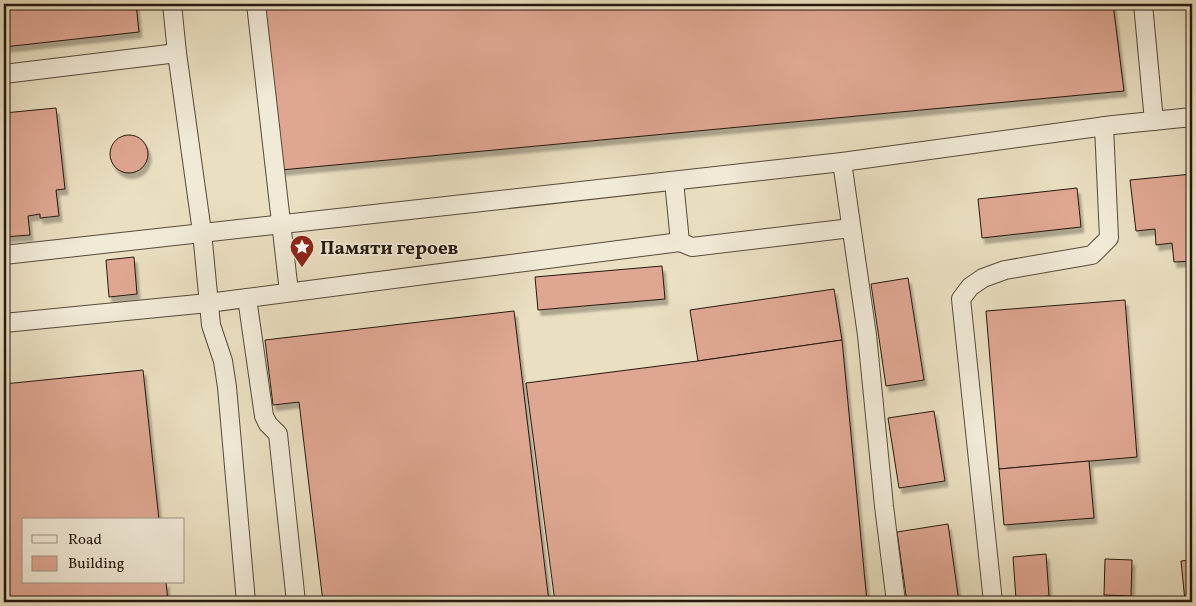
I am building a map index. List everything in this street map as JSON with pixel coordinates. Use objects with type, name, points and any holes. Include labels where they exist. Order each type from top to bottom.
[{"type":"lane","points":[[172,4],[202,232],[211,325],[223,361],[227,387],[246,602]]},
{"type":"lane","points":[[256,4],[290,292]]},
{"type":"lane","points":[[1143,4],[1154,121]]},
{"type":"lane","points":[[4,74],[177,53]]},
{"type":"lane","points":[[4,255],[842,162],[1104,126],[1192,117]]},
{"type":"lane","points":[[993,602],[961,299],[970,287],[983,278],[1005,270],[1092,255],[1109,238],[1104,126]]},
{"type":"lane","points":[[842,162],[867,335],[884,506],[896,602]]},
{"type":"lane","points":[[674,181],[680,242]]},
{"type":"lane","points":[[4,323],[208,303],[680,242],[692,247],[851,228]]},
{"type":"lane","points":[[247,298],[264,416],[268,424],[278,434],[296,602]]},
{"type":"building","points":[[4,4],[136,4],[139,32],[4,47]]},
{"type":"building","points":[[264,4],[1113,4],[1124,91],[281,170]]},
{"type":"building","points":[[56,108],[65,189],[56,190],[59,216],[40,218],[40,214],[28,216],[30,235],[4,237],[4,113]]},
{"type":"building","points":[[129,135],[136,136],[142,141],[147,147],[147,161],[142,167],[136,172],[129,173],[122,172],[116,167],[111,161],[110,154],[111,147],[116,141],[122,136]]},
{"type":"building","points":[[1192,174],[1192,261],[1174,262],[1172,243],[1156,245],[1155,229],[1136,231],[1130,180]]},
{"type":"building","points":[[1077,188],[1081,227],[982,238],[978,199]]},
{"type":"building","points":[[134,257],[137,294],[109,297],[106,260]]},
{"type":"building","points":[[662,266],[665,299],[538,310],[535,277]]},
{"type":"building","points":[[908,278],[924,380],[886,386],[871,284]]},
{"type":"building","points":[[834,289],[842,340],[698,361],[690,310]]},
{"type":"building","points":[[1125,300],[1137,457],[999,469],[986,311]]},
{"type":"building","points":[[514,311],[549,602],[323,602],[299,402],[273,405],[265,340]]},
{"type":"building","points":[[842,340],[867,602],[555,602],[526,383]]},
{"type":"building","points":[[143,370],[159,518],[22,518],[22,584],[166,584],[168,602],[4,602],[4,384]]},
{"type":"building","points":[[934,411],[945,481],[899,488],[888,418]]},
{"type":"building","points":[[1089,461],[1094,518],[1004,525],[999,469]]},
{"type":"building","points":[[948,524],[959,602],[907,602],[897,532]]},
{"type":"building","points":[[1046,554],[1049,596],[1016,599],[1013,557]]},
{"type":"building","points":[[1105,559],[1132,560],[1131,596],[1104,595]]},
{"type":"building","points":[[1192,560],[1192,601],[1185,601],[1181,561]]},
{"type":"place","name":"Памяти героев","points":[[302,268]]}]
